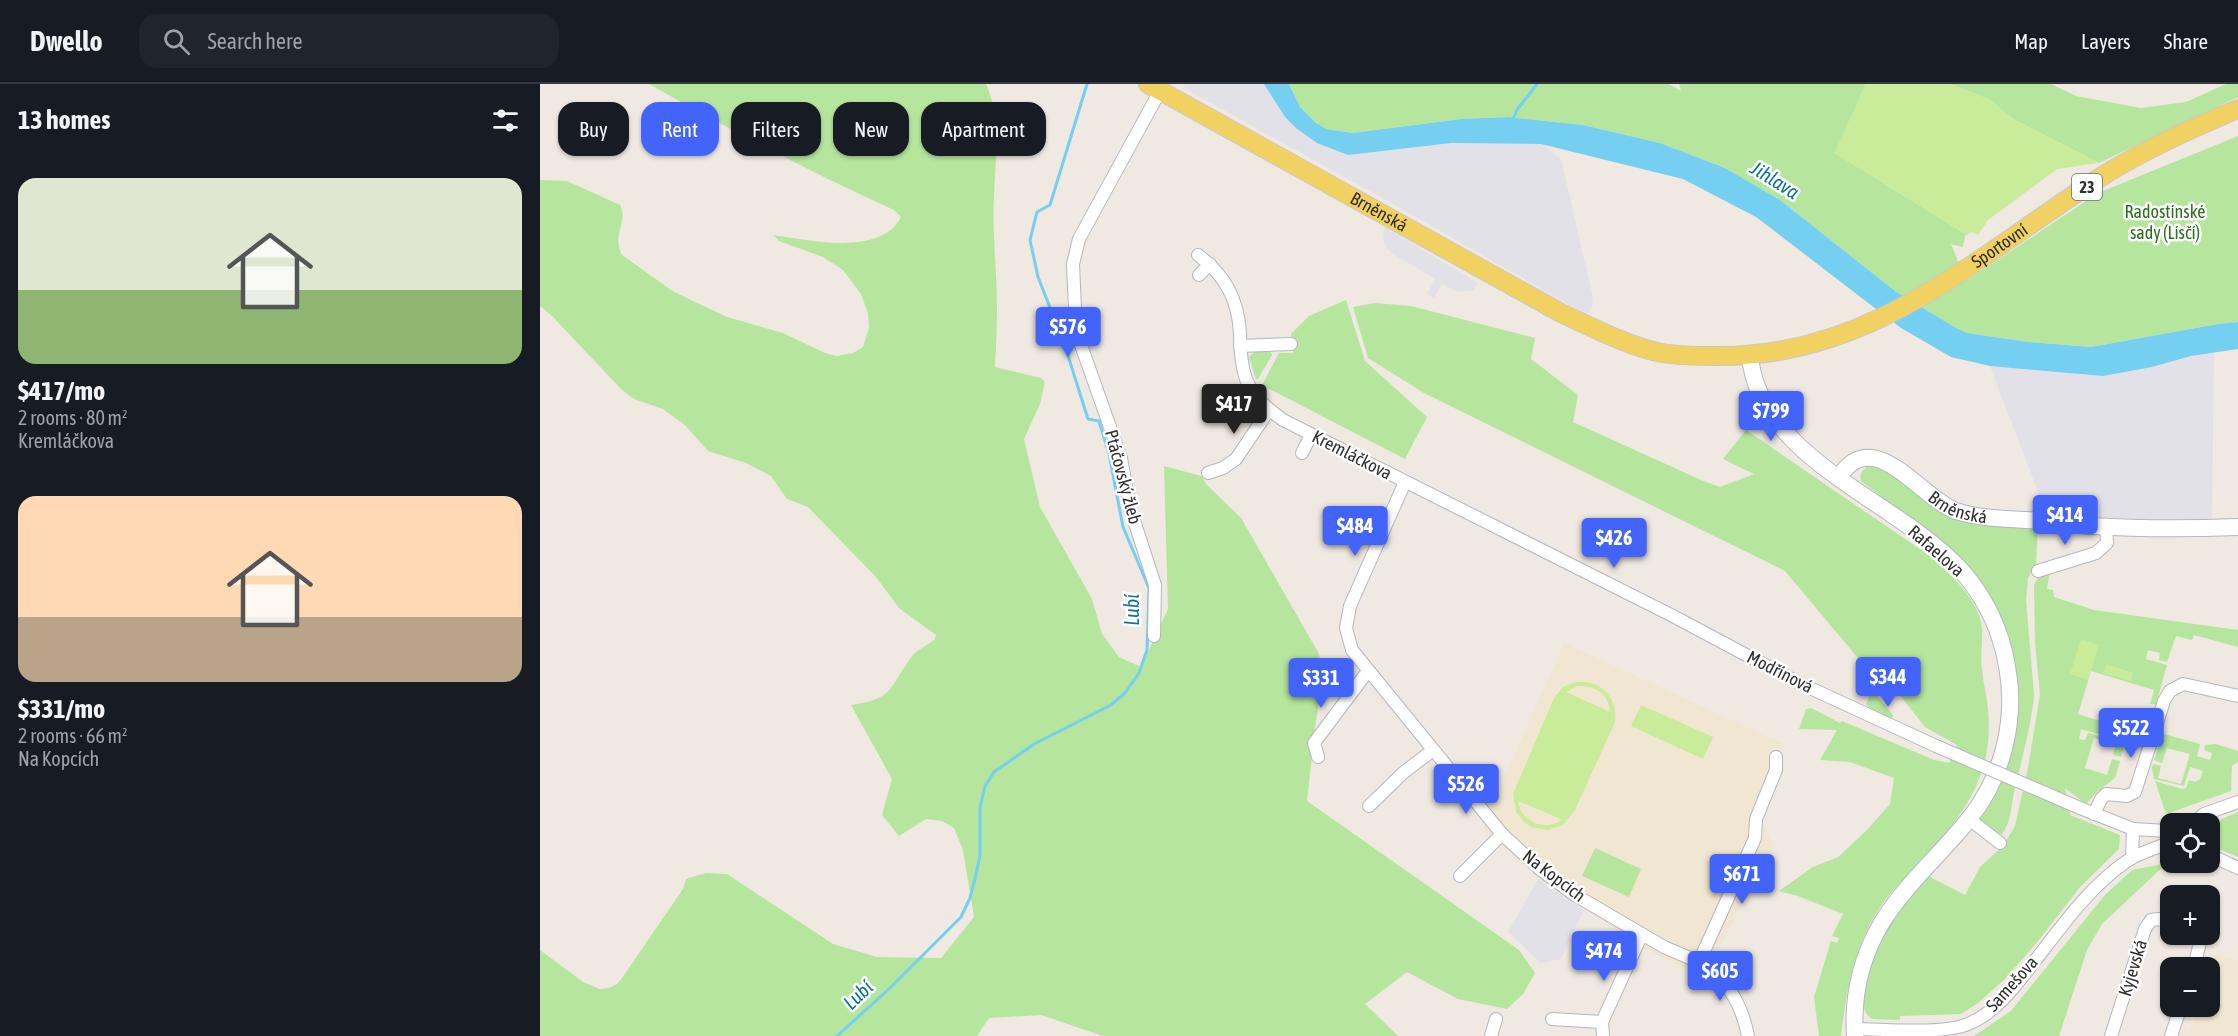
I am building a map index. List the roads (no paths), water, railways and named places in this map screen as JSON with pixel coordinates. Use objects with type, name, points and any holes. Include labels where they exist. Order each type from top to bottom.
[{"type":"main road","name":"Brněnská","points":[[1154,88],[1561,313],[1612,336],[1659,353],[1751,363]]},
{"type":"main road","name":"Sportovní","points":[[1751,363],[1860,329],[1911,304],[2105,175],[2161,144],[2238,109]]},
{"type":"main road","points":[[1751,363],[1764,402],[1785,431],[1803,449],[1839,477]]},
{"type":"main road","name":"Brněnská","points":[[1839,477],[1852,462],[1873,458],[1889,464],[1939,502],[1957,511],[1991,517],[2106,526],[2164,529],[2238,527]]},
{"type":"main road","name":"Rafaelova","points":[[1839,477],[1928,541],[1951,561],[1976,590],[1995,624],[2004,650],[2009,678],[2009,719],[2005,745],[1994,777],[1982,801],[1969,819],[1903,894],[1877,931],[1864,962],[1857,988],[1855,1032]]},
{"type":"street","name":"Ptáčovský žleb","points":[[1154,88],[1079,239],[1073,264],[1076,331],[1121,458],[1130,508],[1155,585],[1154,636]]},
{"type":"street","name":"Kremláčkova","points":[[1197,255],[1210,264],[1230,289],[1237,308],[1241,361],[1247,381],[1258,400],[1283,420],[1405,482]]},
{"type":"street","points":[[1199,275],[1210,264]]},
{"type":"street","points":[[1240,346],[1291,344]]},
{"type":"street","points":[[1207,473],[1223,468],[1236,459],[1269,410]]},
{"type":"street","points":[[1302,453],[1311,435]]},
{"type":"street","name":"Na Kopcích","points":[[1405,482],[1347,618],[1346,628],[1352,650],[1502,834],[1542,870],[1575,895],[1642,934],[1699,962],[1720,977],[1737,1001],[1748,1036]]},
{"type":"street","name":"Modřínová","points":[[1405,482],[1673,616],[1797,682],[1936,746],[2080,808],[2133,829],[2160,832]]},
{"type":"street","points":[[2037,571],[2096,553],[2107,543],[2106,526]]},
{"type":"street","points":[[1318,757],[1314,743],[1368,671]]},
{"type":"street","points":[[2094,813],[2106,794],[2127,796],[2136,792],[2164,701],[2170,691],[2183,684],[2238,696]]},
{"type":"street","points":[[1369,806],[1402,773],[1433,750]]},
{"type":"street","points":[[1699,962],[1755,838],[1756,819],[1776,770],[1776,757]]},
{"type":"street","name":"Samešova","points":[[2207,813],[2238,802]]},
{"type":"street","points":[[1969,819],[2000,843]]},
{"type":"street","points":[[2132,858],[2133,829]]},
{"type":"street","points":[[1460,876],[1502,834]]},
{"type":"street","name":"Samešova","points":[[1855,1032],[1958,1027],[1981,1018],[2003,999],[2071,914],[2101,883],[2160,840]]},
{"type":"street","points":[[2220,860],[2238,868]]},
{"type":"street","name":"Kyjevská","points":[[2111,1036],[2145,929],[2151,920],[2160,919]]},
{"type":"street","points":[[1603,1036],[1602,1022],[1642,934]]},
{"type":"street","points":[[2171,1036],[2177,1017]]},
{"type":"street","points":[[1491,1036],[1496,1019]]},
{"type":"street","points":[[1552,1019],[1602,1022]]},
{"type":"water","points":[[1264,84],[1289,84],[1300,107],[1316,123],[1326,129],[1353,133],[1461,119],[1508,117],[1583,125],[1660,143],[1725,168],[1780,200],[1895,291],[1967,333],[2028,342],[2091,347],[2238,322],[2238,349],[2191,356],[2152,367],[2103,376],[1990,366],[1951,357],[1901,328],[1756,217],[1683,179],[1541,144],[1451,143],[1348,155],[1317,143],[1296,128],[1285,117]]},
{"type":"waterway","name":"Lubí","points":[[837,1036],[890,988],[961,917],[970,898],[980,855],[980,808],[985,786],[994,772],[1034,744],[1111,705],[1125,693],[1139,673],[1147,650],[1149,588],[1123,527],[1109,454],[1099,421],[1088,419],[1064,343],[1038,277],[1030,240],[1037,212],[1050,205],[1087,84]]},
{"type":"waterway","points":[[1513,119],[1537,84]]},
{"type":"water label","name":"Jihlava","points":[[1775,180]]},
{"type":"park label","name":"Radostínské sady (Lísčí)","points":[[2165,222]]}]
